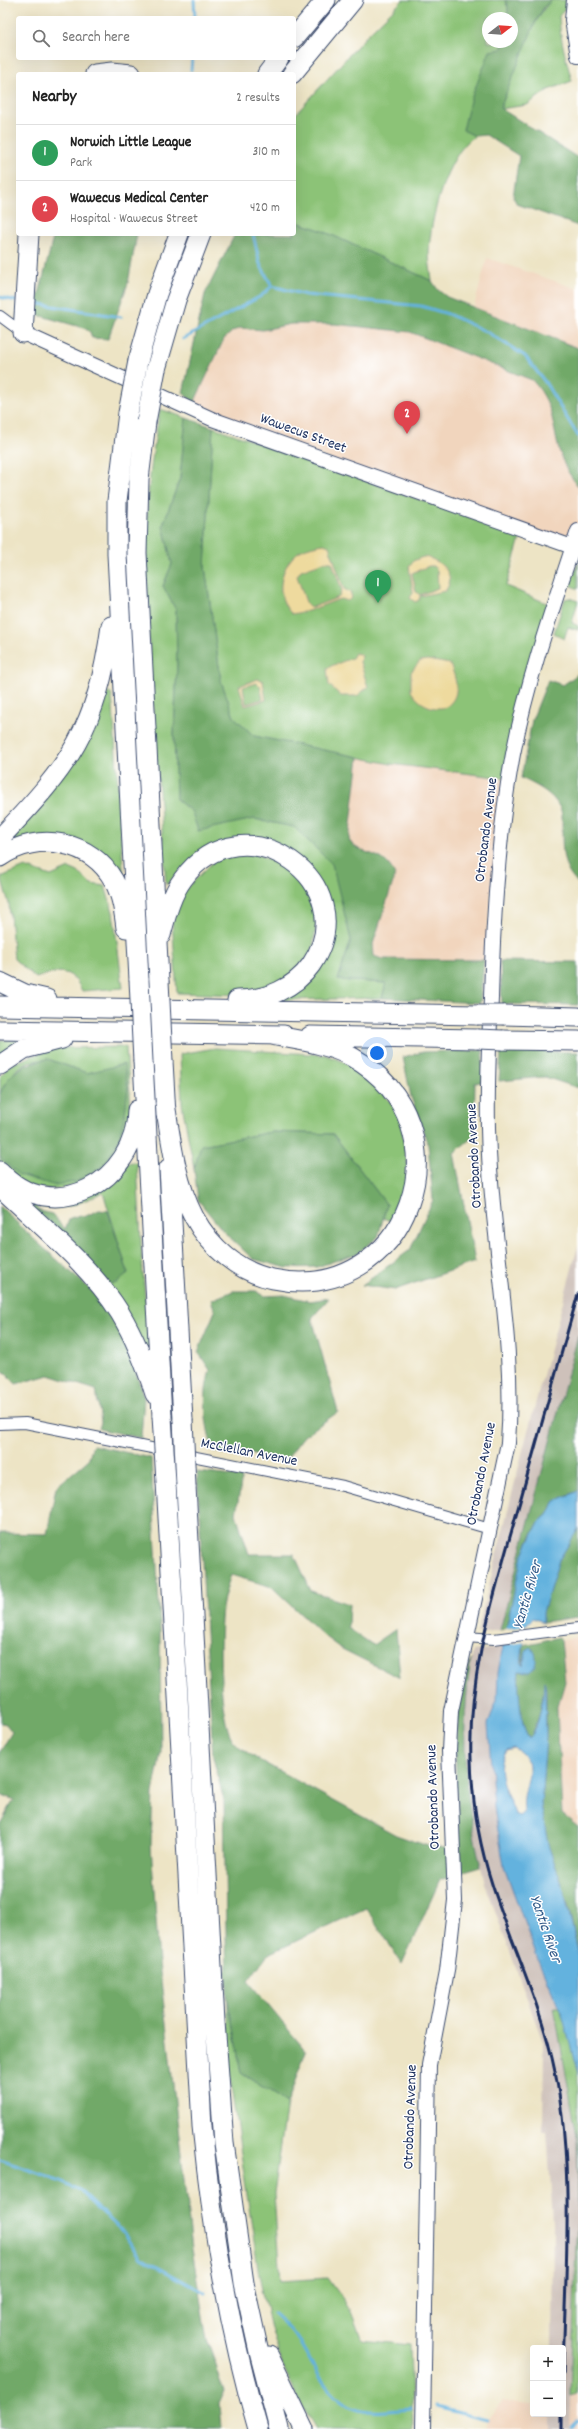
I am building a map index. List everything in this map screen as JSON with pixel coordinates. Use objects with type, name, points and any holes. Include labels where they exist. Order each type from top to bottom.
[{"type":"highway","points":[[296,36],[326,0]]},
{"type":"highway","points":[[294,72],[353,0]]},
{"type":"highway","points":[[268,72],[278,60]]},
{"type":"highway","points":[[23,333],[29,236]]},
{"type":"highway","points":[[169,236],[138,361],[128,413],[118,501],[117,579],[202,2126],[218,2253],[244,2378],[258,2429]]},
{"type":"highway","points":[[152,307],[177,236]]},
{"type":"highway","points":[[200,236],[176,300],[156,369],[146,422],[139,479],[136,553],[219,2086],[228,2184],[244,2283],[262,2365],[279,2429]]},
{"type":"highway","points":[[0,838],[52,782],[68,761],[84,731],[99,694],[105,671],[117,579]]},
{"type":"highway","points":[[0,857],[25,844],[48,841],[76,847],[94,858],[115,883],[123,907],[126,930],[139,974]]},
{"type":"highway","points":[[157,952],[168,911],[182,880],[199,862],[222,849],[248,845],[275,850],[297,864],[316,888],[322,906],[323,934],[313,962],[297,981],[277,992],[255,999],[218,1001],[188,1009]]},
{"type":"highway","points":[[0,982],[33,996],[62,1000],[87,1007]]},
{"type":"highway","points":[[0,1006],[578,1017]]},
{"type":"highway","points":[[0,1030],[578,1041]]},
{"type":"highway","points":[[0,1065],[17,1052],[37,1044],[118,1032]]},
{"type":"highway","points":[[166,1103],[176,1163],[187,1201],[203,1232],[223,1254],[259,1275],[291,1281],[329,1278],[347,1272],[364,1262],[394,1232],[408,1210],[414,1193],[417,1156],[414,1136],[407,1116],[390,1088],[357,1060],[326,1047],[271,1035]]},
{"type":"highway","points":[[0,1171],[21,1187],[50,1196],[79,1193],[103,1180],[122,1160],[131,1142],[137,1115],[137,1087],[143,1064]]},
{"type":"highway","points":[[0,1187],[88,1272],[113,1302],[134,1338],[162,1415]]},
{"type":"highway","points":[[244,2283],[271,2361],[304,2429]]},
{"type":"highway","points":[[244,2378],[248,2429]]},
{"type":"street","points":[[574,0],[572,20],[578,56]]},
{"type":"street","points":[[0,316],[23,333]]},
{"type":"street","points":[[0,324],[23,333]]},
{"type":"street","name":"Wawecus Street","points":[[23,333],[212,419],[575,548]]},
{"type":"street","name":"Otrobando Avenue","points":[[423,2429],[429,2065],[452,1934],[455,1900],[449,1751],[451,1712],[508,1442],[511,1403],[510,1361],[488,1130],[492,937],[501,839],[513,754],[535,667],[575,548],[578,531]]},
{"type":"street","name":"McClellan Avenue","points":[[0,1424],[25,1423],[343,1486],[490,1529]]},
{"type":"street","points":[[466,1637],[501,1638],[578,1628]]},
{"type":"shaded area","points":[[487,258],[578,289],[578,348],[474,307]]},
{"type":"shaded area","points":[[291,324],[334,324],[410,332],[532,380],[543,391],[549,403],[565,465],[578,487],[578,531],[573,547],[191,409],[213,359],[224,339],[233,331],[240,328],[263,330]]},
{"type":"shaded area","points":[[359,757],[391,764],[504,778],[484,960],[381,959],[374,956],[373,944],[395,876],[388,862],[381,857],[356,849],[349,840]]},
{"type":"shaded area","points":[[578,1246],[578,1336],[500,1630],[477,1633],[525,1442]]},
{"type":"shaded area","points":[[578,1637],[578,1827],[562,1815],[557,1709],[565,1682],[561,1640]]},
{"type":"shaded area","points":[[503,1647],[498,1673],[497,1700],[489,1738],[494,1807],[504,1866],[538,1960],[559,2007],[554,2007],[577,2136],[578,2186],[570,2429],[550,2429],[550,2417],[566,2417],[566,2345],[552,2345],[553,2222],[547,2131],[543,2131],[544,2045],[485,1883],[475,1843],[466,1785],[465,1709],[473,1651]]},
{"type":"shaded area","points":[[578,2394],[578,2429],[486,2429],[487,2420],[502,2401],[530,2404],[530,2417],[566,2417],[566,2399]]},
{"type":"green space","points":[[403,0],[505,0],[508,8],[508,12],[482,12],[482,48],[502,49],[463,129],[475,136],[465,145],[456,157],[448,172],[436,206],[430,239],[429,256],[432,281],[323,231],[296,222],[296,114],[370,32]]},
{"type":"green space","points":[[505,0],[552,0],[544,7],[535,23],[500,108],[578,158],[578,226],[517,204],[513,197],[519,156],[486,135],[475,136],[463,130],[470,101],[490,51],[502,48],[518,48],[518,12],[508,12],[508,8]]},
{"type":"green space","points":[[552,0],[567,0],[565,9],[559,16],[562,41],[572,81],[548,90],[527,105],[500,109],[529,35],[544,9]]},
{"type":"green space","points":[[296,222],[323,231],[432,281],[438,290],[447,297],[578,348],[578,487],[566,469],[560,454],[553,422],[546,401],[541,391],[532,380],[410,332],[334,324],[291,324],[263,330],[240,328],[233,331],[224,339],[194,403],[183,393],[205,294],[234,236],[296,236]]},
{"type":"green space","points":[[54,236],[137,236],[128,283],[108,339],[92,338],[90,332],[84,328],[34,314]]},
{"type":"green space","points":[[160,409],[186,418],[180,478],[163,525],[172,564],[163,586],[176,610],[177,666],[174,735],[176,799],[192,812],[198,830],[254,819],[294,827],[333,864],[351,940],[338,980],[386,983],[382,998],[280,1000],[306,980],[327,905],[263,839],[183,869],[166,885],[152,702],[147,564],[147,518],[149,490]]},
{"type":"green space","points":[[186,418],[213,427],[205,567],[221,681],[234,717],[254,736],[359,757],[349,840],[359,849],[385,861],[391,867],[395,876],[373,944],[374,956],[382,959],[484,960],[480,1003],[382,998],[386,983],[338,980],[351,940],[332,864],[294,827],[254,819],[198,831],[192,812],[176,799],[174,735],[177,666],[176,610],[163,586],[172,564],[163,525],[180,478]]},
{"type":"green space","points":[[213,427],[521,535],[506,586],[551,605],[504,778],[391,764],[254,736],[234,717],[221,681],[205,567]]},
{"type":"green space","points":[[578,563],[578,589],[572,586],[571,582]]},
{"type":"green space","points":[[569,598],[578,601],[572,623],[578,626],[578,630],[568,627],[564,639],[554,633],[565,599]]},
{"type":"green space","points":[[578,674],[578,883],[567,869],[564,860],[562,842],[562,814],[560,807],[546,792],[521,778],[532,720],[548,680],[563,685]]},
{"type":"green space","points":[[108,692],[111,693],[113,706],[124,884],[97,851],[0,850],[101,706]]},
{"type":"green space","points":[[249,851],[296,871],[318,915],[312,952],[288,981],[245,995],[177,993],[172,920],[178,897],[216,859]]},
{"type":"green space","points":[[25,867],[51,876],[69,868],[78,872],[91,884],[105,886],[113,912],[123,988],[82,991],[78,983],[68,974],[57,972],[36,978],[14,959],[9,904],[1,877]]},
{"type":"green space","points":[[500,961],[578,962],[578,1005],[502,1004]]},
{"type":"green space","points":[[0,1040],[23,1040],[0,1059]]},
{"type":"green space","points":[[126,1047],[130,1090],[129,1124],[119,1149],[109,1163],[96,1174],[81,1183],[64,1188],[47,1189],[31,1187],[15,1179],[0,1164],[0,1156],[119,1138],[128,1088],[113,1068],[87,1073],[48,1059],[28,1062],[16,1070],[0,1094],[0,1077],[9,1065],[53,1048]]},
{"type":"green space","points":[[215,1048],[326,1055],[352,1065],[372,1078],[400,1115],[410,1184],[394,1222],[383,1218],[387,1205],[333,1134],[272,1132],[202,1145],[194,1169],[182,1104],[180,1054]]},
{"type":"green space","points":[[483,1050],[482,1082],[475,1083],[474,1136],[454,1153],[475,1262],[395,1290],[362,1285],[410,1250],[433,1200],[428,1145],[411,1097],[403,1057],[423,1052]]},
{"type":"green space","points":[[501,1051],[578,1052],[578,1088],[545,1077],[499,1081]]},
{"type":"green space","points":[[48,1059],[87,1073],[124,1064],[128,1088],[125,1114],[119,1138],[105,1165],[76,1182],[53,1185],[19,1175],[0,1157],[0,1094],[8,1079],[19,1069],[32,1063]]},
{"type":"green space","points":[[272,1132],[333,1134],[387,1205],[378,1237],[358,1253],[317,1267],[287,1268],[253,1259],[224,1232],[198,1200],[194,1169],[201,1145]]},
{"type":"green space","points":[[131,1162],[137,1163],[142,1262],[150,1354],[15,1190],[45,1202]],"holes":[[[103,1192],[128,1273],[103,1279],[72,1241],[57,1230],[35,1206],[51,1208],[65,1207]]]},
{"type":"green space","points":[[0,1206],[36,1241],[96,1294],[125,1338],[144,1398],[141,1438],[99,1429],[101,1422],[96,1390],[49,1375],[16,1384],[0,1368]]},
{"type":"green space","points":[[37,1210],[52,1214],[65,1229],[70,1218],[81,1215],[84,1217],[99,1210],[108,1211],[128,1273],[117,1283],[110,1284],[103,1279],[72,1241]]},
{"type":"green space","points":[[233,1291],[256,1291],[265,1296],[284,1295],[310,1301],[329,1298],[312,1318],[338,1412],[304,1436],[284,1462],[247,1452],[245,1458],[213,1451],[206,1420],[205,1401],[210,1370],[198,1352],[215,1311],[211,1300]]},
{"type":"green space","points":[[578,1336],[578,1491],[565,1496],[552,1504],[547,1515],[539,1522],[531,1536],[522,1556],[506,1629],[500,1630]]},
{"type":"green space","points":[[93,1445],[151,1458],[160,1623],[161,1752],[153,1793],[151,1845],[159,1963],[192,2249],[207,2340],[225,2391],[219,2404],[221,2429],[0,2429],[0,1824],[14,1800],[0,1794],[0,1752],[12,1732],[6,1724],[0,1723],[0,1533],[47,1534],[56,1487],[88,1460]]},
{"type":"green space","points":[[197,1472],[242,1477],[236,1514],[249,1554],[294,1554],[311,1591],[349,1604],[348,1628],[373,1645],[396,1629],[400,1678],[340,1648],[325,1637],[272,1587],[231,1575],[222,1608],[220,1655],[222,1696],[228,1730],[233,1740],[242,1749],[259,1760],[396,1835],[431,1847],[448,1848],[452,1876],[440,1880],[402,1964],[366,1908],[267,1955],[248,1981],[306,2051],[287,2103],[241,2073],[227,1994],[224,1801],[213,1757]]},
{"type":"green space","points":[[578,1528],[578,1617],[543,1622],[543,1612],[559,1560]]},
{"type":"green space","points":[[559,1637],[561,1640],[565,1682],[557,1709],[562,1814],[578,1827],[578,1951],[567,1900],[548,1845],[541,1804],[546,1736],[545,1685],[540,1713],[531,1738],[527,1736],[523,1721],[518,1688],[518,1672],[525,1670],[525,1656],[522,1665],[524,1645]]},
{"type":"green space","points":[[471,1659],[465,1738],[467,1790],[475,1841],[481,1867],[461,1873],[456,1738],[463,1685]]},
{"type":"green space","points":[[227,1994],[241,2073],[287,2103],[274,2194],[280,2281],[328,2278],[350,2309],[362,2340],[410,2345],[413,2429],[316,2429],[297,2397],[283,2366],[271,2329],[259,2275],[231,2086]]},
{"type":"green space","points":[[554,2007],[559,2007],[563,2015],[578,2074],[578,2186],[577,2136]]},
{"type":"green space","points":[[578,2186],[578,2394],[571,2396]]},
{"type":"sand","points":[[324,544],[329,546],[344,589],[350,592],[352,597],[348,601],[340,599],[308,611],[292,614],[282,599],[281,581],[284,572],[293,557],[300,551],[309,547]],"holes":[[[324,562],[332,562],[342,590],[339,597],[310,608],[306,602],[297,576],[301,570]]]},
{"type":"sand","points":[[423,557],[429,558],[435,560],[445,568],[450,579],[449,585],[445,591],[420,596],[419,600],[415,602],[410,598],[413,592],[409,566],[413,561]],"holes":[[[429,566],[433,566],[437,570],[438,588],[420,595],[416,592],[412,573]]]},
{"type":"sand","points":[[355,653],[362,655],[360,662],[368,687],[357,696],[341,696],[329,685],[327,669],[352,658]]},
{"type":"sand","points":[[428,660],[450,664],[456,681],[456,693],[451,703],[446,707],[436,708],[426,705],[417,699],[411,691],[411,672],[420,661]]},
{"type":"sand","points":[[258,679],[263,681],[266,700],[245,706],[239,686]],"holes":[[[256,683],[260,686],[263,699],[246,704],[243,687]]]},
{"type":"water","name":"Yantic River","points":[[578,1491],[578,1529],[559,1560],[543,1612],[543,1622],[533,1618],[526,1626],[521,1662],[523,1665],[526,1651],[531,1647],[535,1653],[536,1660],[534,1667],[529,1672],[519,1671],[519,1685],[522,1717],[526,1734],[529,1738],[536,1728],[542,1703],[544,1681],[545,1684],[546,1736],[541,1804],[548,1845],[563,1887],[578,1951],[578,2074],[562,2014],[538,1960],[504,1866],[494,1807],[488,1724],[497,1700],[498,1673],[522,1556],[539,1522],[547,1515],[555,1501]],"holes":[[[514,1748],[521,1753],[529,1764],[529,1770],[524,1799],[524,1813],[520,1816],[515,1814],[505,1790],[501,1774],[501,1766],[502,1758],[506,1750]]]},
{"type":"pier","points":[[528,1626],[526,1642],[502,1645],[504,1629]]},
{"type":"waterway","points":[[194,0],[195,16]]},
{"type":"waterway","points":[[191,70],[192,60]]},
{"type":"waterway","points":[[253,236],[260,264],[272,286]]},
{"type":"waterway","points":[[183,339],[261,296],[272,286],[306,295],[421,306],[448,314],[487,332],[525,356],[545,382],[578,436]]},
{"type":"waterway","points":[[0,297],[16,301]]},
{"type":"waterway","points":[[34,303],[121,317]]},
{"type":"waterway","points":[[0,2160],[45,2175],[80,2191],[124,2233],[141,2258],[205,2293]]},
{"type":"waterway","points":[[273,2313],[293,2333],[322,2381],[338,2398],[348,2405],[359,2409],[372,2411],[411,2409]]},
{"type":"waterway","points":[[436,2407],[487,2420]]},
{"type":"waterway","points":[[572,2427],[578,2421]]},
{"type":"railway","points":[[564,2345],[567,2255],[567,2175],[559,2097],[552,2058],[546,2036],[532,1992],[499,1906],[483,1854],[473,1791],[471,1728],[478,1667],[498,1578],[578,1294]]},
{"type":"railway","points":[[562,2417],[562,2429]]},
{"type":"place","name":"Wawecus Medical Center","points":[[407,434]]},
{"type":"place","name":"Norwich Little League","points":[[378,603]]}]
